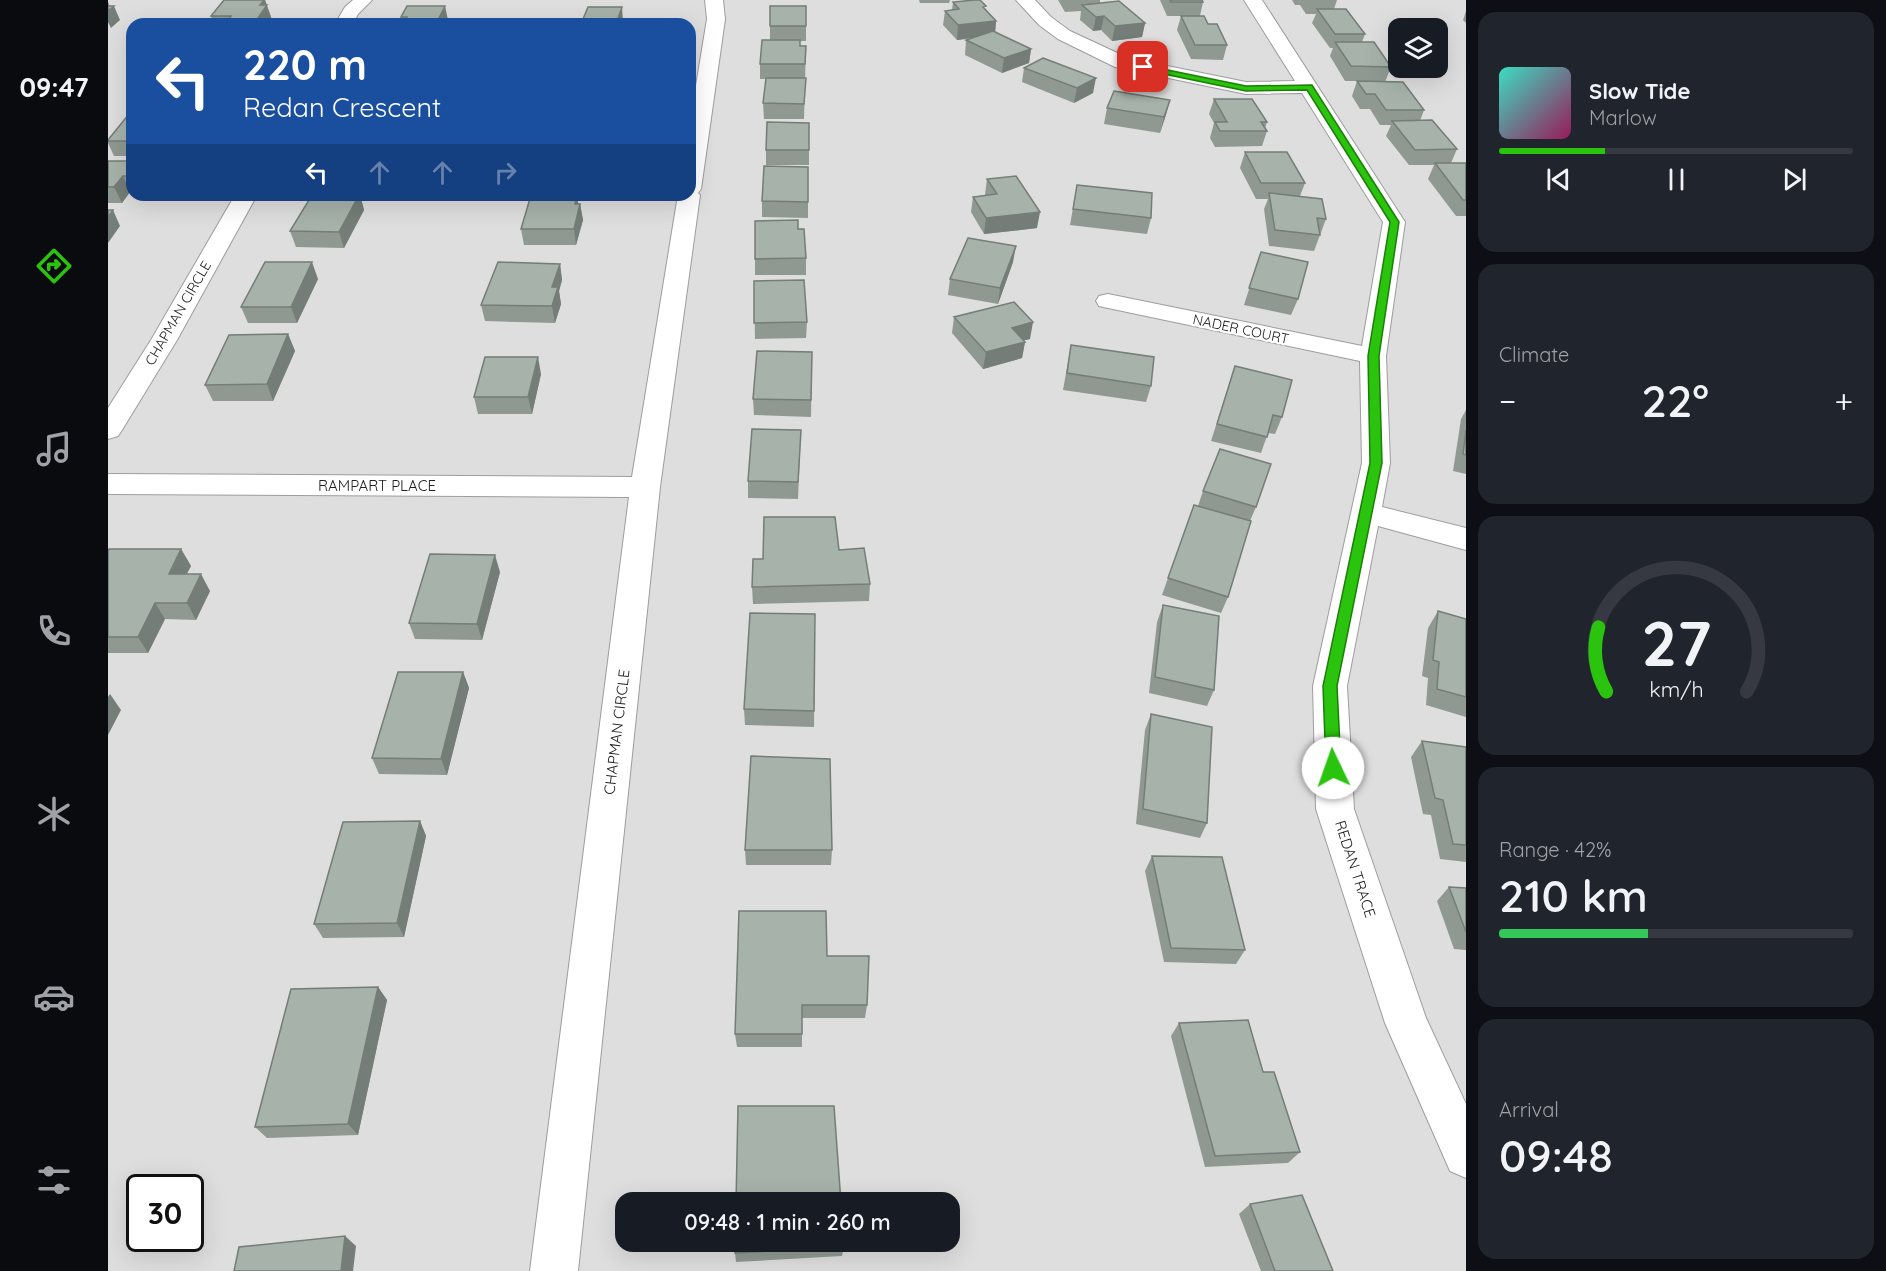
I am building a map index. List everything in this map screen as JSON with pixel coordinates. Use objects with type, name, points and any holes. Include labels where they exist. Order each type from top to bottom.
[{"type":"street","points":[[347,18],[363,0]]},
{"type":"street","points":[[696,150],[716,19],[714,0]]},
{"type":"street","points":[[1025,0],[1045,21],[1064,35],[1122,63],[1246,88],[1309,87]]},
{"type":"street","name":"REDAN TRACE","points":[[1253,0],[1394,222],[1374,356],[1376,463],[1330,686],[1335,809],[1406,1023],[1466,1155]]},
{"type":"street","name":"CHAPMAN CIRCLE","points":[[108,430],[164,340],[243,201]]},
{"type":"street","name":"CHAPMAN CIRCLE","points":[[554,1271],[645,487],[688,201]]},
{"type":"street","name":"NADER COURT","points":[[1108,301],[1374,356]]},
{"type":"street","name":"RAMPART PLACE","points":[[108,484],[645,487]]},
{"type":"street","points":[[1366,513],[1466,539]]},
{"type":"shaded area","points":[[108,0],[1466,0],[1466,1271],[108,1271]]},
{"type":"building","points":[[224,0],[264,0],[260,5],[267,5],[258,18],[211,16]]},
{"type":"building","points":[[980,0],[986,6],[983,7],[996,21],[958,25],[945,11],[959,9],[953,2]]},
{"type":"building","points":[[1170,0],[1202,0],[1203,2],[1171,2]]},
{"type":"building","points":[[1119,1],[1145,23],[1115,26],[1104,16],[1096,17],[1082,5]]},
{"type":"building","points":[[407,6],[445,6],[439,18],[401,17]]},
{"type":"building","points":[[770,6],[806,6],[806,26],[770,26]]},
{"type":"building","points":[[588,7],[622,7],[618,18],[583,18]]},
{"type":"building","points":[[1317,9],[1346,9],[1365,34],[1335,34]]},
{"type":"building","points":[[1181,16],[1204,16],[1208,24],[1217,24],[1227,45],[1195,45]]},
{"type":"building","points":[[993,31],[1031,49],[1004,58],[966,40]]},
{"type":"building","points":[[762,40],[800,40],[800,46],[806,46],[805,64],[760,64]]},
{"type":"building","points":[[1335,42],[1374,42],[1388,63],[1388,67],[1351,66]]},
{"type":"building","points":[[1043,58],[1096,78],[1077,88],[1024,68]]},
{"type":"building","points":[[766,78],[806,78],[804,104],[763,103]]},
{"type":"building","points":[[1357,81],[1403,82],[1424,110],[1386,110],[1375,94],[1366,94]]},
{"type":"building","points":[[1114,91],[1170,100],[1164,117],[1107,108]]},
{"type":"building","points":[[1214,99],[1252,99],[1267,122],[1261,122],[1267,131],[1220,131],[1215,122],[1227,122]]},
{"type":"building","points":[[126,118],[126,141],[108,140]]},
{"type":"building","points":[[1432,120],[1457,149],[1415,150],[1392,121]]},
{"type":"building","points":[[767,122],[809,123],[809,150],[766,150]]},
{"type":"building","points":[[1245,152],[1287,152],[1305,183],[1261,183]]},
{"type":"building","points":[[108,161],[126,161],[126,176],[123,176],[114,187],[108,187]]},
{"type":"building","points":[[1435,163],[1466,163],[1466,200],[1463,200]]},
{"type":"building","points":[[764,166],[808,167],[808,202],[762,201]]},
{"type":"building","points":[[1016,176],[1040,212],[986,218],[973,197],[997,194],[987,179]]},
{"type":"building","points":[[1077,185],[1152,193],[1151,218],[1073,209]]},
{"type":"building","points":[[1269,193],[1322,199],[1326,219],[1317,218],[1320,235],[1275,230]]},
{"type":"building","points":[[308,201],[356,201],[339,232],[290,231]]},
{"type":"building","points":[[529,201],[576,201],[575,204],[580,204],[574,229],[521,229]]},
{"type":"building","points":[[798,220],[798,229],[804,229],[806,258],[755,259],[755,221]]},
{"type":"building","points":[[968,238],[1016,246],[1000,288],[950,279]]},
{"type":"building","points":[[1261,252],[1308,262],[1298,299],[1249,288]]},
{"type":"building","points":[[265,262],[312,262],[291,307],[241,307]]},
{"type":"building","points":[[498,262],[560,264],[552,287],[558,287],[552,306],[481,305]]},
{"type":"building","points":[[804,280],[807,322],[754,323],[754,281]]},
{"type":"building","points":[[1014,302],[1033,322],[1012,328],[1025,342],[986,352],[954,317]]},
{"type":"building","points":[[288,334],[267,384],[205,385],[229,335]]},
{"type":"building","points":[[1071,345],[1154,357],[1151,386],[1067,373]]},
{"type":"building","points":[[757,351],[812,352],[811,400],[753,399]]},
{"type":"building","points":[[485,357],[538,357],[528,397],[474,397]]},
{"type":"building","points":[[1235,366],[1292,380],[1282,417],[1273,415],[1267,437],[1217,424]]},
{"type":"building","points":[[752,429],[801,430],[798,482],[748,481]]},
{"type":"building","points":[[1466,430],[1466,455],[1463,454]]},
{"type":"building","points":[[1220,449],[1271,464],[1256,507],[1203,491]]},
{"type":"building","points":[[1194,505],[1251,521],[1228,597],[1168,578]]},
{"type":"building","points":[[764,517],[835,517],[839,550],[864,548],[870,584],[752,587],[753,559],[763,559]]},
{"type":"building","points":[[109,549],[181,549],[169,574],[201,574],[187,603],[155,603],[138,637],[108,637]]},
{"type":"building","points":[[430,554],[495,555],[477,624],[409,623]]},
{"type":"building","points":[[1163,605],[1219,616],[1214,690],[1155,677]]},
{"type":"building","points":[[1438,611],[1466,619],[1466,697],[1437,689],[1439,662],[1433,660]]},
{"type":"building","points":[[750,613],[815,614],[814,711],[744,709]]},
{"type":"building","points":[[398,672],[463,672],[441,759],[372,758]]},
{"type":"building","points":[[1151,714],[1212,727],[1207,823],[1143,809]]},
{"type":"building","points":[[1422,741],[1466,747],[1466,845],[1453,844],[1443,800],[1435,798]]},
{"type":"building","points":[[751,756],[830,759],[832,850],[745,850]]},
{"type":"building","points":[[420,821],[397,923],[314,924],[343,822]]},
{"type":"building","points":[[1152,856],[1222,857],[1245,950],[1171,948]]},
{"type":"building","points":[[1449,887],[1466,888],[1466,932]]},
{"type":"building","points":[[739,911],[826,911],[827,956],[869,956],[867,1005],[802,1005],[802,1034],[735,1034]]},
{"type":"building","points":[[378,987],[348,1124],[255,1127],[291,989]]},
{"type":"building","points":[[1248,1020],[1263,1072],[1274,1072],[1300,1152],[1215,1156],[1179,1023]]},
{"type":"building","points":[[738,1106],[834,1106],[840,1192],[736,1192]]},
{"type":"building","points":[[1302,1195],[1333,1271],[1275,1271],[1250,1204]]},
{"type":"building","points":[[345,1236],[341,1271],[234,1271],[239,1247]]},
{"type":"route","points":[[1143,67],[1246,88],[1309,87],[1394,222],[1374,356],[1376,463],[1330,686],[1333,768]]}]
